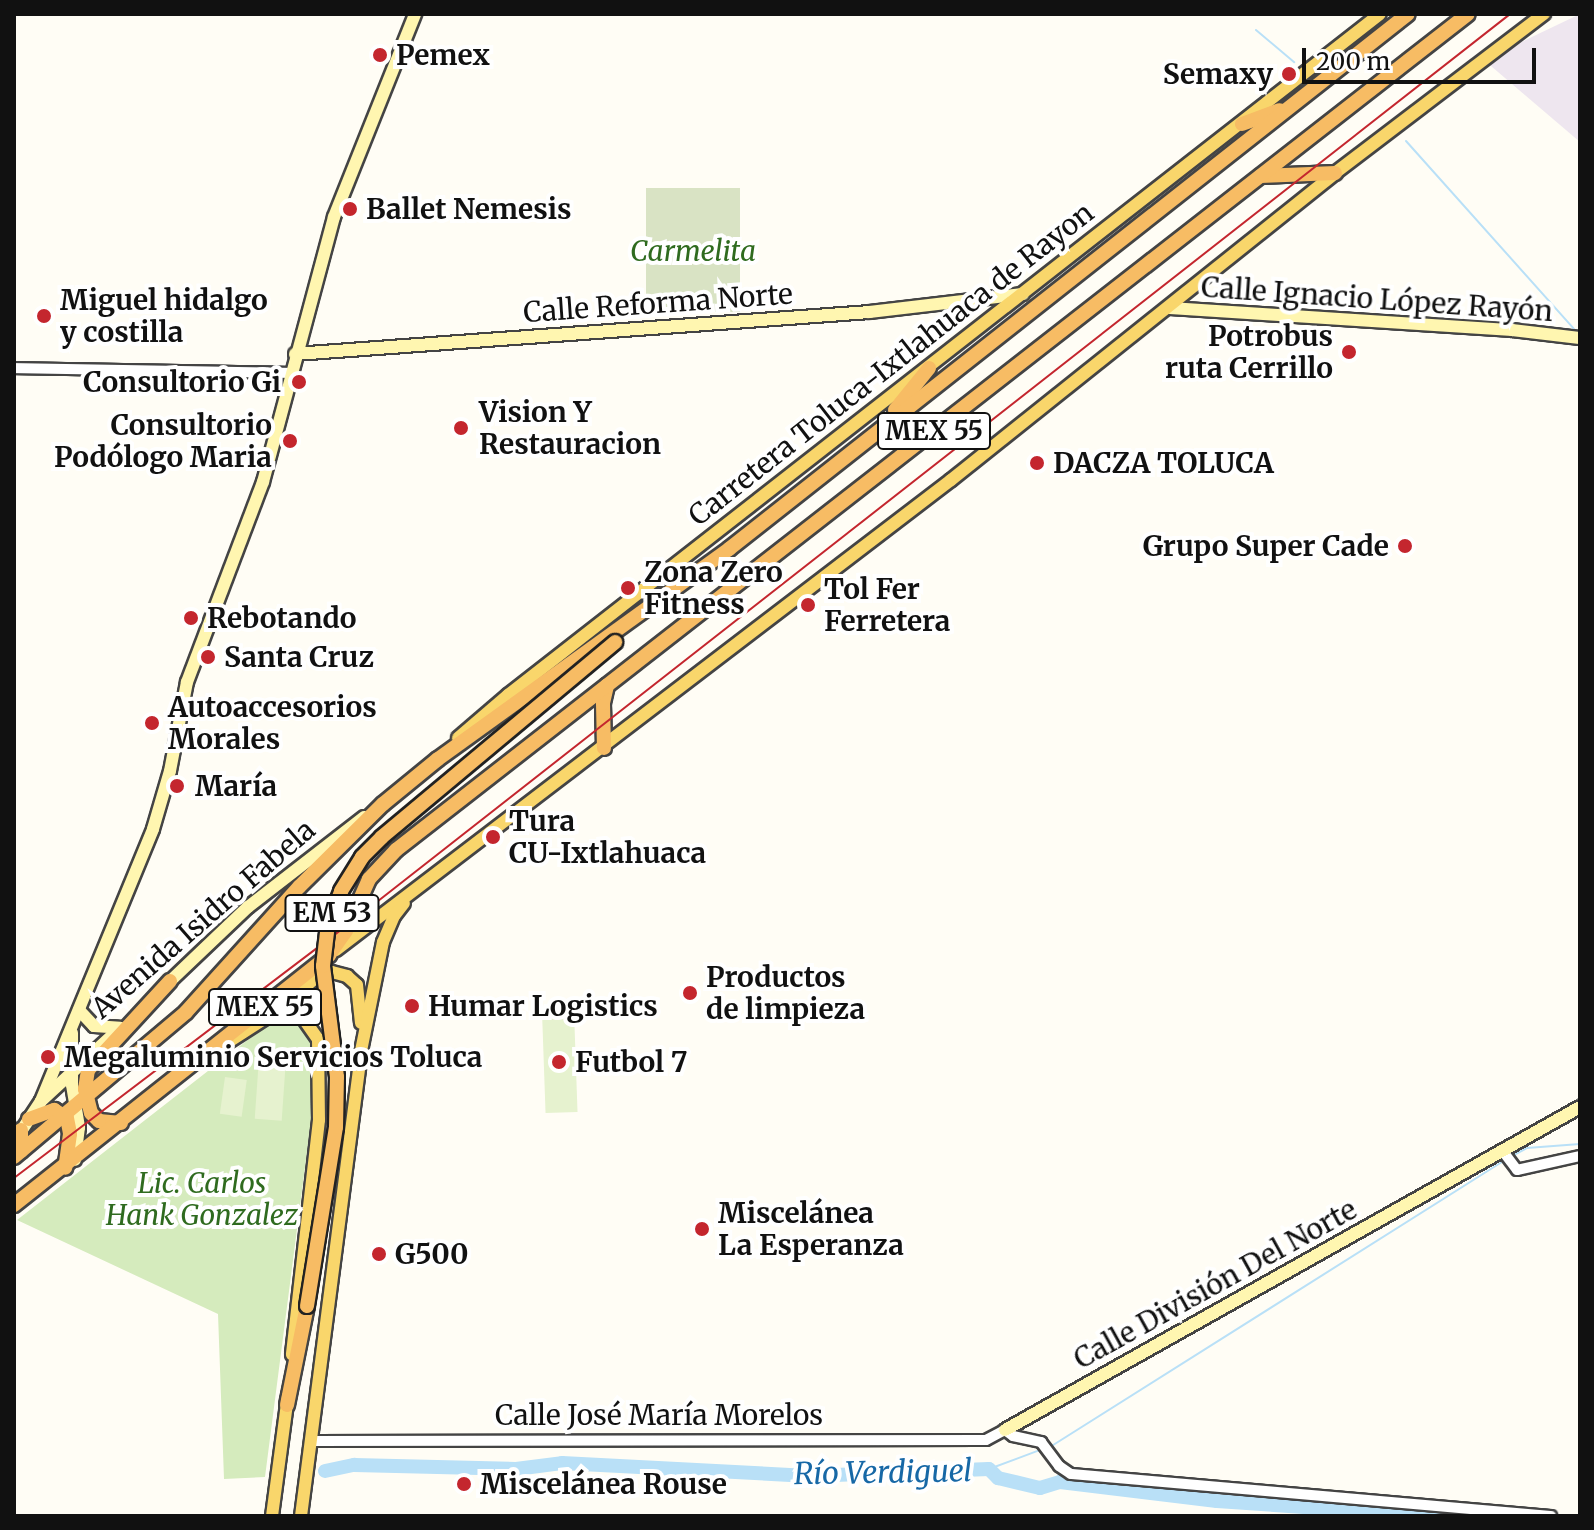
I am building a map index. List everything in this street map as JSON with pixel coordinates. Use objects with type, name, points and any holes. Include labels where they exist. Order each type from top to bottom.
[{"type":"highway","name":"Carretera Toluca-Ixtlahuaca de Rayon","points":[[383,804],[438,759],[683,583],[1408,14]]},
{"type":"highway","name":"MEX 55","points":[[14,1205],[70,1164],[329,955],[346,931],[369,879],[387,858],[1468,14]]},
{"type":"highway","points":[[1242,124],[1291,106]]},
{"type":"highway","points":[[1261,176],[1335,173]]},
{"type":"highway","points":[[879,430],[929,368]]},
{"type":"highway","name":"EM 53","points":[[287,1405],[307,1306],[336,1127],[336,1069],[323,966],[328,924],[341,891],[362,857],[382,837],[683,583]]},
{"type":"highway","points":[[604,748],[603,703],[607,685]]},
{"type":"highway","name":"Avenida Isidro Fabela","points":[[19,1142],[64,1115],[139,1055],[207,992],[299,887],[383,804]]},
{"type":"highway","points":[[121,1123],[96,1119],[81,1100],[85,1079],[95,1058],[170,981]]},
{"type":"highway","points":[[19,1142],[50,1110],[64,1115],[70,1134],[70,1164]]},
{"type":"main road","points":[[41,1101],[153,829],[170,771],[187,682],[263,482],[295,354],[337,208],[415,14]]},
{"type":"main road","name":"Carretera Toluca-Ixtlahuaca de Rayon","points":[[438,759],[503,699],[1380,14]]},
{"type":"main road","points":[[329,955],[604,748],[1170,308],[1335,173],[1544,14]]},
{"type":"main road","name":"Calle Reforma Norte","points":[[295,354],[823,316],[1023,294]]},
{"type":"main road","name":"Calle Ignacio López Rayón","points":[[1170,308],[1512,330],[1580,338]]},
{"type":"main road","name":"Avenida Isidro Fabela","points":[[19,1142],[41,1101],[71,1069],[120,1028],[262,895],[383,804]]},
{"type":"main road","name":"EM 53","points":[[301,1516],[361,1051],[383,942],[394,916],[416,889]]},
{"type":"main road","points":[[287,1405],[320,1098],[318,1039],[308,1022],[303,996],[308,983],[328,972],[347,976],[357,985],[361,1000],[361,1051]]},
{"type":"main road","points":[[201,1059],[277,1009],[293,1010],[308,1022]]},
{"type":"main road","points":[[79,1010],[94,1026],[120,1028]]},
{"type":"main road","points":[[70,1164],[79,1133],[81,1100],[71,1069],[73,1025]]},
{"type":"main road","name":"Calle División Del Norte","points":[[1005,1430],[1510,1160],[1580,1107]]},
{"type":"main road","name":"EM 53","points":[[272,1516],[287,1405]]},
{"type":"street","points":[[14,368],[290,373]]},
{"type":"street","points":[[1510,1160],[1580,1156]]},
{"type":"street","points":[[1005,1430],[1013,1436],[1039,1441],[1062,1469],[1077,1474],[1551,1516]]},
{"type":"street","name":"Calle José María Morelos","points":[[310,1441],[986,1440],[1005,1430]]},
{"type":"shaded area","points":[[1580,14],[1580,142],[1484,60]]},
{"type":"green space","name":"Carmelita","points":[[646,188],[740,188],[740,312],[646,312]]},
{"type":"green space","name":"Futbol 7","points":[[574,1011],[578,1112],[546,1113],[542,1012]]},
{"type":"green space","name":"Lic. Carlos Hank Gonzalez","points":[[277,1017],[299,1026],[309,1039],[313,1052],[312,1113],[265,1477],[224,1479],[218,1314],[17,1220]]},
{"type":"green space","points":[[259,1058],[286,1060],[282,1121],[255,1119]]},
{"type":"green space","points":[[225,1077],[247,1080],[242,1117],[220,1114]]},
{"type":"waterway","points":[[1256,30],[1294,62]]},
{"type":"waterway","points":[[1406,141],[1574,329]]},
{"type":"waterway","points":[[1510,1157],[1527,1148],[1580,1144]]},
{"type":"waterway","points":[[1050,1447],[1505,1160]]},
{"type":"waterway","points":[[989,1469],[1040,1450]]},
{"type":"waterway","name":"Río Verdiguel","points":[[325,1471],[354,1465],[516,1469],[562,1463],[809,1476],[989,1469],[998,1478],[1040,1488],[1060,1482],[1217,1501],[1435,1516]]},
{"type":"railway","points":[[14,1178],[350,923],[1510,14]]},
{"type":"place","name":"Pemex","points":[[380,55]]},
{"type":"place","name":"Semaxy","points":[[1289,74]]},
{"type":"place","name":"Ballet Nemesis","points":[[350,209]]},
{"type":"place","name":"Miguel hidalgo y costilla","points":[[44,316]]},
{"type":"place","name":"Potrobus ruta Cerrillo","points":[[1349,352]]},
{"type":"place","name":"Consultorio Gi","points":[[299,382]]},
{"type":"place","name":"Vision Y Restauracion","points":[[461,428]]},
{"type":"place","name":"Consultorio Podólogo Maria","points":[[290,441]]},
{"type":"place","name":"DACZA TOLUCA","points":[[1037,463]]},
{"type":"place","name":"Grupo Super Cade","points":[[1405,546]]},
{"type":"place","name":"Zona Zero Fitness","points":[[628,588]]},
{"type":"place","name":"Tol Fer Ferretera","points":[[808,605]]},
{"type":"place","name":"Rebotando","points":[[191,618]]},
{"type":"place","name":"Santa Cruz","points":[[208,657]]},
{"type":"place","name":"Autoaccesorios Morales","points":[[152,723]]},
{"type":"place","name":"María","points":[[177,786]]},
{"type":"place","name":"Tura CU-Ixtlahuaca","points":[[493,837]]},
{"type":"place","name":"Productos de limpieza","points":[[690,993]]},
{"type":"place","name":"Humar Logistics","points":[[412,1006]]},
{"type":"place","name":"Megaluminio Servicios Toluca","points":[[48,1057]]},
{"type":"place","name":"Futbol 7","points":[[559,1062]]},
{"type":"place","name":"Miscelánea La Esperanza","points":[[702,1229]]},
{"type":"place","name":"G500","points":[[379,1254]]},
{"type":"place","name":"Miscelánea Rouse","points":[[464,1484]]}]
